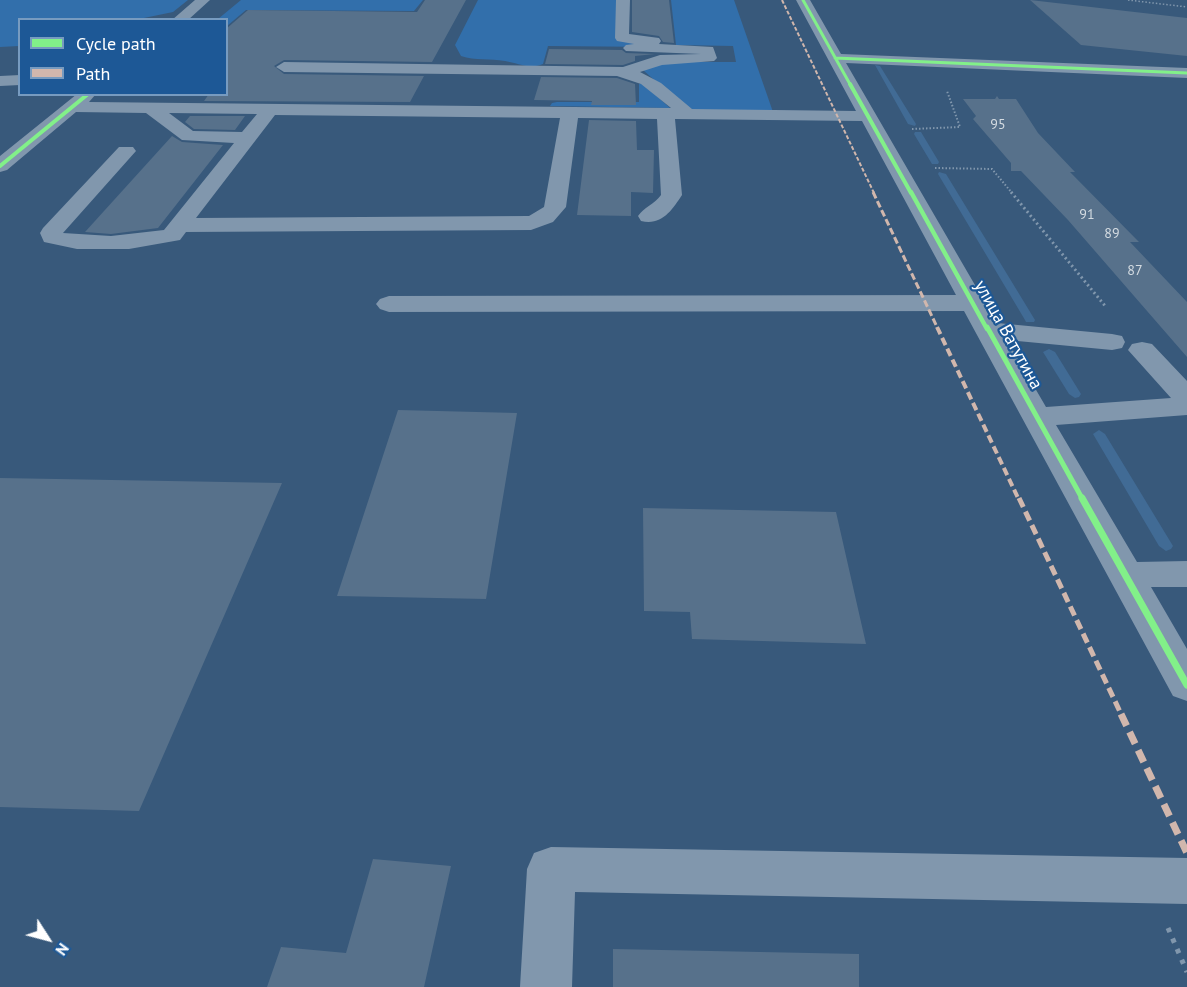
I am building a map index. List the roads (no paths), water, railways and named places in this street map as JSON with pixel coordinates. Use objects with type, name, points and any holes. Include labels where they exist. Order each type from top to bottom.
[{"type":"street","points":[[181,18],[203,0]]},
{"type":"street","points":[[623,0],[622,38],[661,41],[669,44],[671,49]]},
{"type":"street","name":"улица Ватутина","points":[[803,0],[1187,685]]},
{"type":"street","points":[[284,67],[625,72],[664,59],[709,58],[706,49],[631,48]]},
{"type":"street","points":[[378,53],[435,54],[497,69]]},
{"type":"street","points":[[835,58],[1187,73]]},
{"type":"street","points":[[1152,71],[1178,90]]},
{"type":"street","points":[[625,72],[652,83],[687,114]]},
{"type":"street","points":[[0,81],[18,80]]},
{"type":"street","points":[[0,166],[8,153],[86,96]]},
{"type":"street","points":[[73,107],[666,113],[872,123]]},
{"type":"street","points":[[149,107],[189,136],[247,138]]},
{"type":"street","points":[[126,151],[51,232],[52,237],[66,242],[147,241],[172,235],[270,109]]},
{"type":"street","points":[[181,225],[531,223],[552,213],[555,207],[570,112]]},
{"type":"street","points":[[649,216],[669,201],[672,195],[666,113]]},
{"type":"street","points":[[389,304],[972,303]]},
{"type":"street","points":[[988,330],[1112,342]]},
{"type":"street","points":[[1142,350],[1187,398]]},
{"type":"street","points":[[1037,417],[1187,406]]},
{"type":"street","points":[[1126,575],[1187,574]]},
{"type":"street","points":[[546,987],[551,869],[1187,881]]},
{"type":"waterway","points":[[877,66],[912,124]]},
{"type":"waterway","points":[[918,134],[935,162]]},
{"type":"waterway","points":[[942,174],[1030,320]]},
{"type":"waterway","points":[[1049,352],[1075,394]]},
{"type":"waterway","points":[[1099,434],[1166,546]]}]
